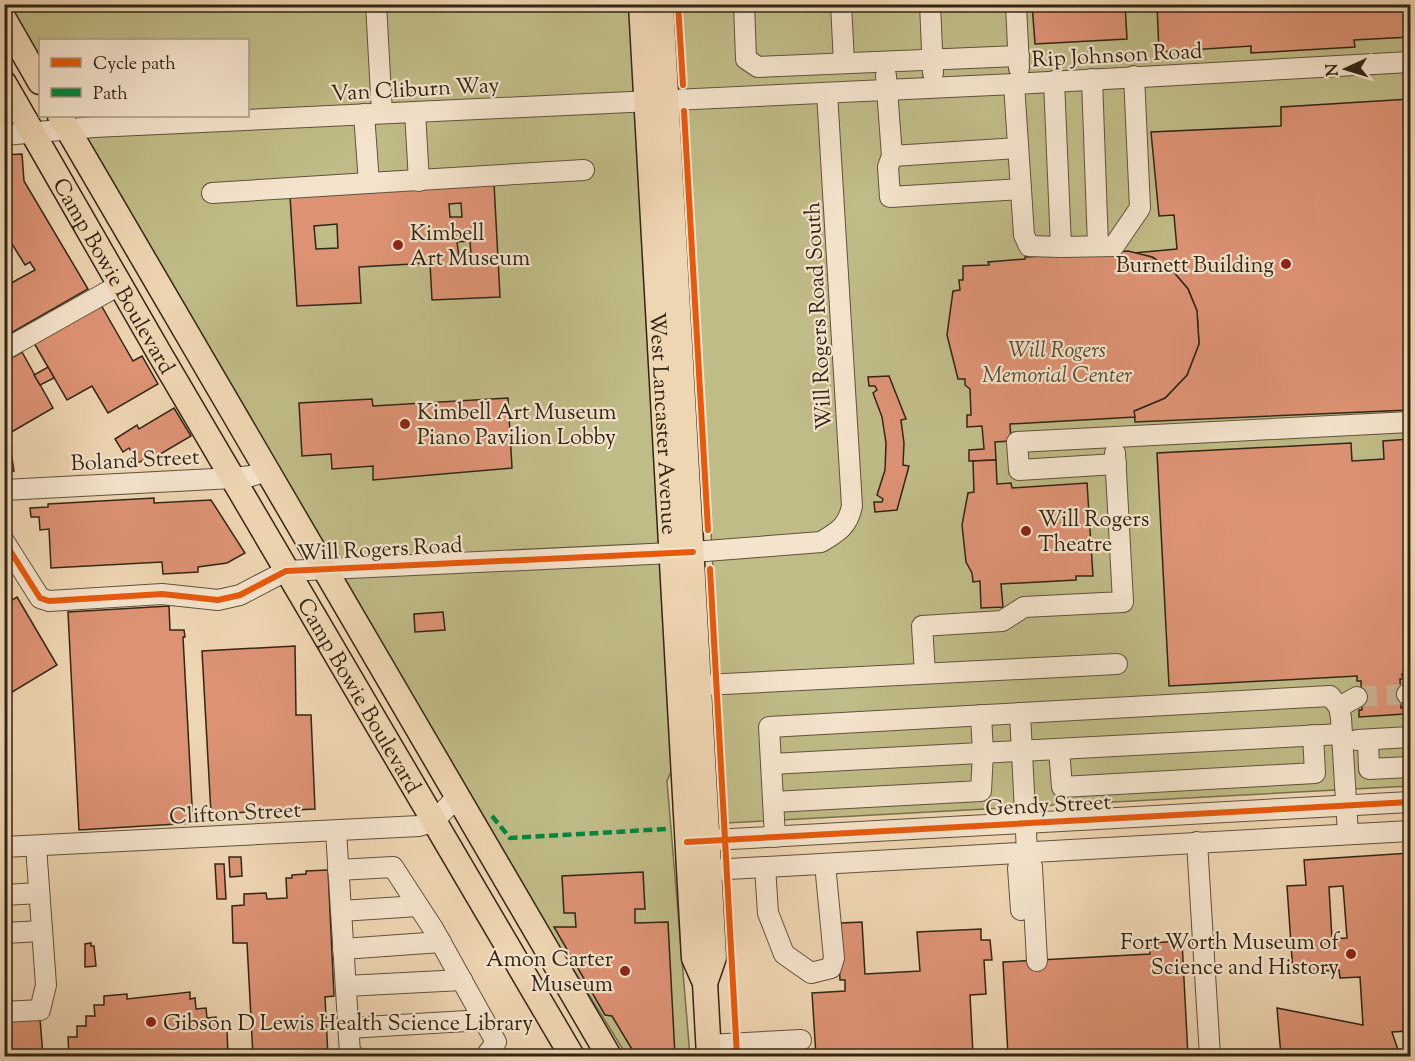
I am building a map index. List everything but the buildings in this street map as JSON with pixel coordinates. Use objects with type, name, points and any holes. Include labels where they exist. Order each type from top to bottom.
[{"type":"main road","name":"West Lancaster Avenue","points":[[641,4],[656,99],[699,871],[714,957],[705,983],[708,1051]]},
{"type":"main road","name":"West Lancaster Avenue","points":[[656,99],[661,4]]},
{"type":"main road","points":[[4,19],[39,80]]},
{"type":"main road","name":"Camp Bowie Boulevard","points":[[4,83],[286,571],[572,1056]]},
{"type":"main road","name":"Camp Bowie Boulevard","points":[[64,122],[609,1056]]},
{"type":"main road","points":[[158,351],[189,335]]},
{"type":"main road","points":[[180,388],[210,371]]},
{"type":"street","points":[[369,183],[374,113],[376,4]]},
{"type":"street","points":[[744,4],[746,59],[758,67],[1019,56]]},
{"type":"street","points":[[842,4],[844,63]]},
{"type":"street","points":[[930,4],[934,88]]},
{"type":"street","points":[[1016,4],[1019,56],[1018,148],[1024,235],[1029,246],[1114,246],[1140,208],[1134,76]]},
{"type":"street","points":[[885,62],[892,156],[888,167],[890,197],[1021,189]]},
{"type":"street","name":"Rip Johnson Road","points":[[827,93],[1410,62]]},
{"type":"street","points":[[1092,79],[1098,246]]},
{"type":"street","points":[[1054,81],[1061,247]]},
{"type":"street","name":"Van Cliburn Way","points":[[249,117],[415,112],[656,99],[827,93]]},
{"type":"street","name":"Will Rogers Road South","points":[[827,93],[852,506],[849,520],[838,532]]},
{"type":"street","points":[[415,112],[419,181]]},
{"type":"street","name":"Van Cliburn Way","points":[[4,135],[33,133],[64,122],[236,117]]},
{"type":"street","points":[[892,156],[1018,148]]},
{"type":"street","points":[[212,193],[584,170]]},
{"type":"street","points":[[4,350],[121,284]]},
{"type":"street","points":[[1116,464],[1019,470],[1017,442],[1410,422]]},
{"type":"street","points":[[925,673],[922,626],[1002,621],[1024,608],[1123,602],[1115,437]]},
{"type":"street","name":"Boland Street","points":[[4,490],[233,478],[267,471]]},
{"type":"street","name":"Will Rogers Road","points":[[4,541],[40,598],[49,601],[162,594],[218,600],[240,595],[286,571],[682,552],[821,542],[838,532]]},
{"type":"street","points":[[689,686],[1117,664]]},
{"type":"street","points":[[775,837],[769,727],[1330,696],[1339,707],[1348,834]]},
{"type":"street","points":[[1339,707],[1357,697]]},
{"type":"street","points":[[1020,713],[1027,852],[1018,868],[1031,961]]},
{"type":"street","points":[[773,802],[981,791],[983,753],[981,715]]},
{"type":"street","points":[[1059,749],[1062,787],[1315,773],[1313,735]]},
{"type":"street","points":[[771,764],[1313,735],[1368,740],[1410,737]]},
{"type":"street","points":[[1368,740],[1369,769],[1410,767]]},
{"type":"street","points":[[434,821],[457,797]]},
{"type":"street","name":"Gendy Street","points":[[698,841],[1410,802]]},
{"type":"street","name":"Clifton Street","points":[[4,847],[424,826],[434,821]]},
{"type":"street","points":[[336,831],[350,1053],[355,1056]]},
{"type":"street","name":"Gendy Street","points":[[699,871],[1410,831]]},
{"type":"street","points":[[1197,842],[1210,1056]]},
{"type":"street","points":[[4,1012],[40,1010],[46,985],[36,846]]},
{"type":"street","points":[[765,867],[768,913],[784,954],[811,973],[831,968],[834,958],[825,864]]},
{"type":"street","points":[[338,870],[393,867],[441,942],[496,1042],[486,1056]]},
{"type":"street","points":[[4,895],[39,893]]},
{"type":"street","points":[[341,911],[418,906]]},
{"type":"street","points":[[4,933],[42,931]]},
{"type":"street","points":[[343,949],[441,942]]},
{"type":"street","points":[[346,986],[462,980]]},
{"type":"street","points":[[348,1028],[484,1020]]},
{"type":"street","points":[[708,1051],[801,1040]]},
{"type":"green space","points":[[7,5],[632,5],[674,765],[667,781],[690,1056],[627,1056],[542,919],[73,117],[249,117],[249,39],[39,39],[39,60]]},
{"type":"green space","name":"Will Rogers Memorial Center","points":[[682,5],[1410,5],[1410,786],[727,823]]},
{"type":"tunnel","points":[[1357,697],[1407,694]]},
{"type":"marked path","points":[[492,816],[510,838],[667,829]]},
{"type":"cycle path","points":[[678,4],[683,85]]},
{"type":"cycle path","points":[[684,111],[708,530]]},
{"type":"cycle path","points":[[4,541],[40,598],[49,601],[162,594],[218,600],[240,595],[286,571],[693,552]]},
{"type":"cycle path","points":[[710,569],[737,1056]]},
{"type":"cycle path","points":[[687,842],[1410,802]]},
{"type":"place","name":"Kimbell Art Museum","points":[[398,245]]},
{"type":"place","name":"Burnett Building","points":[[1286,264]]},
{"type":"place","name":"Kimbell Art Museum Piano Pavilion Lobby","points":[[405,424]]},
{"type":"place","name":"Will Rogers Theatre","points":[[1026,531]]},
{"type":"place","name":"Fort Worth Museum of Science and History","points":[[1351,954]]},
{"type":"place","name":"Amon Carter Museum","points":[[625,971]]},
{"type":"place","name":"Gibson D Lewis Health Science Library","points":[[151,1022]]}]
